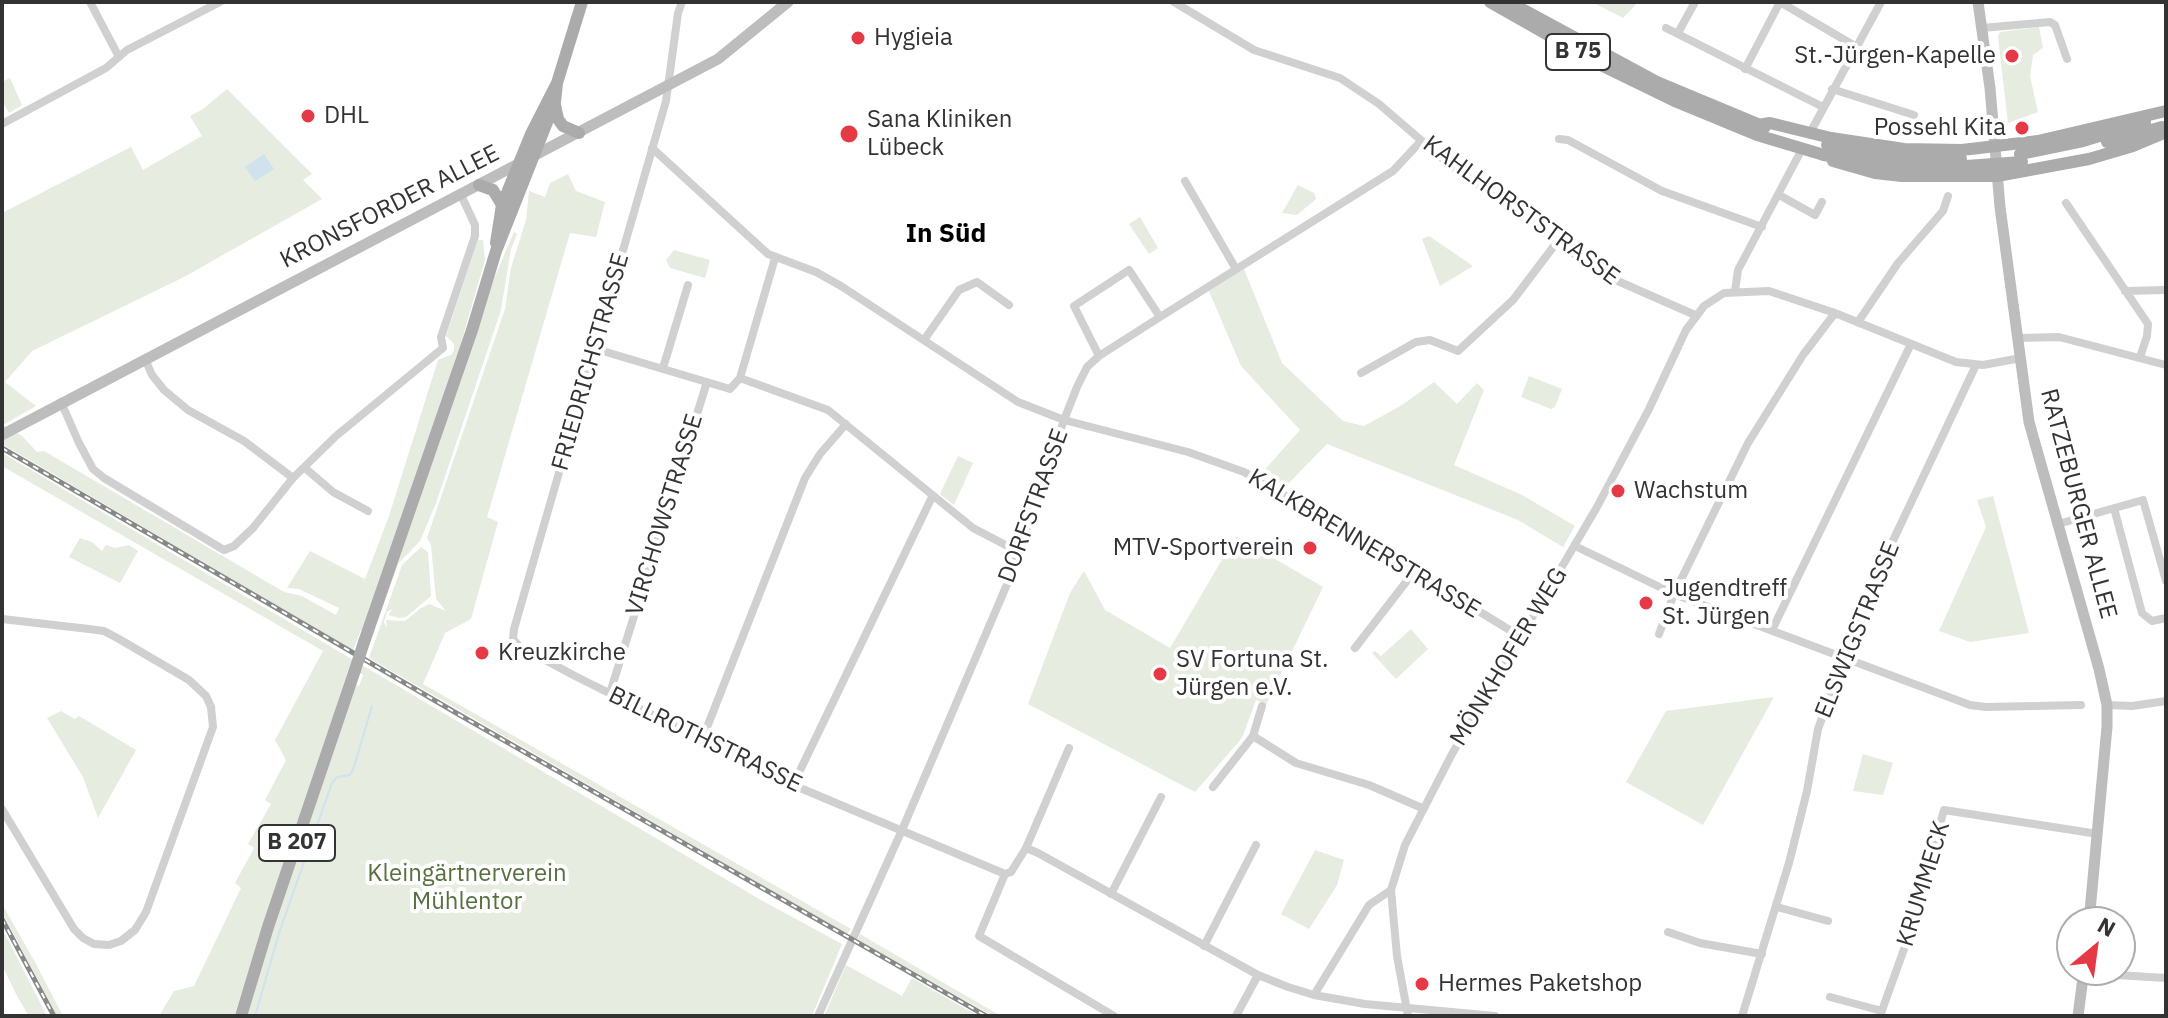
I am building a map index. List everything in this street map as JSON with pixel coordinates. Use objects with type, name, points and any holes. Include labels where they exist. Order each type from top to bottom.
[{"type":"main road","name":"B 207","points":[[496,251],[502,205],[557,83],[582,2]]},
{"type":"main road","name":"KRONSFORDER ALLEE","points":[[8,432],[670,85],[733,49],[788,2]]},
{"type":"main road","name":"B 75","points":[[1490,2],[1601,65],[1668,98],[1722,122],[1816,150],[1915,159],[2019,158],[2085,148],[2166,126]]},
{"type":"main road","name":"B 75","points":[[1509,2],[1657,82],[1789,135],[1816,150]]},
{"type":"main road","name":"RATZEBURGER ALLEE","points":[[1978,2],[2029,422],[2107,705],[2091,906]]},
{"type":"main road","name":"B 207","points":[[241,1016],[273,912],[472,330],[496,251],[555,102],[557,83]]},
{"type":"main road","points":[[555,102],[558,119],[570,131],[579,133]]},
{"type":"main road","name":"B 75","points":[[2019,158],[2166,114]]},
{"type":"main road","points":[[1758,125],[1770,123],[1904,149],[1995,147],[2019,158],[2133,146],[2166,132]]},
{"type":"main road","points":[[1789,135],[1827,160],[1875,173],[1938,178],[1997,176],[2019,158]]},
{"type":"main road","points":[[479,185],[493,190],[502,205]]},
{"type":"main road","points":[[2078,1016],[2082,986]]},
{"type":"street","points":[[90,2],[119,57]]},
{"type":"street","points":[[2,124],[220,2]]},
{"type":"street","name":"FRIEDRICHSTRASSE","points":[[513,639],[670,85],[682,2]]},
{"type":"street","name":"KAHLHORSTSTRASSE","points":[[1174,2],[1254,50],[1340,78],[1379,104],[1451,166],[1616,282],[1695,315]]},
{"type":"street","points":[[1678,33],[1695,2]]},
{"type":"street","points":[[1745,69],[1780,2],[1855,46]]},
{"type":"street","points":[[1810,133],[1881,2]]},
{"type":"street","points":[[1982,28],[2050,22],[2055,25],[2067,59]]},
{"type":"street","points":[[1666,28],[1823,107]]},
{"type":"street","points":[[1832,89],[1914,115]]},
{"type":"street","points":[[1559,139],[1568,140],[1662,191],[1762,227]]},
{"type":"street","name":"DORFSTRASSE","points":[[818,1016],[902,830],[1019,552],[1064,420],[1087,367],[1099,356],[1393,171],[1421,141]]},
{"type":"street","points":[[596,349],[730,389],[740,378],[775,258],[652,148]]},
{"type":"street","points":[[1735,291],[1738,270],[1779,195],[1816,150]]},
{"type":"street","points":[[1185,181],[1236,269]]},
{"type":"street","points":[[61,402],[93,469],[224,550],[234,546],[253,528],[293,478],[336,436],[443,348],[441,337],[475,236],[475,225],[461,195]]},
{"type":"street","points":[[1779,195],[1815,215],[1822,202]]},
{"type":"street","points":[[1858,322],[1898,263],[1943,211],[1948,196]]},
{"type":"street","points":[[2066,203],[2148,324],[2140,357]]},
{"type":"street","points":[[1361,373],[1416,342],[1430,340],[1458,351],[1513,300],[1557,242]]},
{"type":"street","name":"KALKBRENNERSTRASSE","points":[[775,258],[816,272],[1018,402],[1064,420],[1230,466],[1348,531],[1521,637]]},
{"type":"street","points":[[1099,356],[1074,306],[1129,270],[1160,317]]},
{"type":"street","points":[[924,340],[959,290],[977,282],[1009,305]]},
{"type":"street","points":[[663,368],[688,285]]},
{"type":"street","points":[[2125,291],[2166,290]]},
{"type":"street","points":[[1695,315],[1713,298],[1735,291],[1769,291],[1835,313],[1956,362],[1976,365],[2021,358]]},
{"type":"street","points":[[1659,634],[1674,594],[1750,440],[1803,355],[1835,313]]},
{"type":"street","name":"MÖNKHOFER WEG","points":[[1408,1012],[1397,956],[1391,890],[1396,867],[1422,808],[1575,546],[1695,315]]},
{"type":"street","points":[[2018,338],[2059,337],[2166,365]]},
{"type":"street","points":[[1772,630],[1911,344]]},
{"type":"street","points":[[145,359],[164,390],[188,410],[244,441],[293,478]]},
{"type":"street","name":"ELSWIGSTRASSE","points":[[1742,1016],[1777,907],[1807,791],[1818,729],[1890,547],[1976,365]]},
{"type":"street","points":[[740,378],[828,410],[973,528],[1019,552]]},
{"type":"street","name":"VIRCHOWSTRASSE","points":[[610,693],[707,382]]},
{"type":"street","points":[[702,740],[805,478],[820,454],[846,424]]},
{"type":"street","points":[[305,468],[333,492],[368,511]]},
{"type":"street","points":[[793,785],[932,497]]},
{"type":"street","points":[[2058,524],[2143,500],[2166,581]]},
{"type":"street","points":[[2114,508],[2142,613],[2152,621],[2166,618]]},
{"type":"street","points":[[1575,546],[1674,594],[1970,705],[2081,705]]},
{"type":"street","points":[[1355,648],[1413,573]]},
{"type":"street","points":[[2,619],[104,631],[189,680],[206,696],[211,707],[213,727],[146,912],[135,930],[121,941],[109,945],[94,944],[74,929],[2,809]]},
{"type":"street","name":"BILLROTHSTRASSE","points":[[513,639],[519,646],[793,785],[1005,874]]},
{"type":"street","points":[[2107,705],[2132,706],[2166,701]]},
{"type":"street","points":[[1213,787],[1253,736],[1262,706]]},
{"type":"street","points":[[1253,736],[1296,763],[1369,785],[1422,808]]},
{"type":"street","points":[[1069,748],[1026,848],[1011,872],[1005,874],[979,936],[1114,1016]]},
{"type":"street","points":[[1111,894],[1161,797]]},
{"type":"street","name":"KRUMMECK","points":[[1830,997],[1881,1014],[1908,938],[1944,810],[2098,834]]},
{"type":"street","points":[[1204,946],[1256,845]]},
{"type":"street","points":[[1026,848],[1258,975],[1314,995],[1408,1012],[1495,1016]]},
{"type":"street","points":[[1314,995],[1369,905],[1391,890]]},
{"type":"street","points":[[1777,907],[1828,921]]},
{"type":"street","points":[[1668,932],[1700,943],[1762,954]]},
{"type":"street","points":[[1236,1016],[1258,975]]},
{"type":"street","points":[[2136,976],[2166,978]]},
{"type":"green space","points":[[1592,2],[1638,2],[1623,18]]},
{"type":"green space","points":[[2039,27],[2043,48],[2033,55],[2030,76],[2038,112],[2008,123],[1998,36],[2000,32]],"holes":[[[2013,46],[2021,51],[2020,61],[2011,65],[2003,60],[2008,47]]]},
{"type":"green space","points":[[10,78],[22,105],[9,113],[2,101],[2,82]]},
{"type":"green space","points":[[227,89],[312,174],[303,180],[322,199],[184,277],[32,351],[5,382],[36,406],[3,425],[22,436],[37,452],[44,451],[284,592],[302,596],[336,615],[339,608],[299,589],[287,588],[310,551],[365,579],[389,516],[438,360],[451,355],[454,350],[454,344],[446,336],[478,240],[483,240],[485,260],[461,343],[363,630],[353,650],[2,444],[2,213],[131,147],[143,170],[202,136],[190,116]]},
{"type":"green space","points":[[568,174],[576,191],[605,202],[596,237],[570,233],[487,517],[498,522],[471,619],[445,633],[423,684],[851,929],[847,934],[369,658],[402,565],[421,547],[428,552],[431,596],[406,617],[388,615],[393,609],[387,612],[384,622],[387,628],[386,620],[405,621],[429,604],[446,611],[436,599],[431,545],[427,538],[505,309],[511,268],[526,220],[529,191],[545,197],[550,183]]},
{"type":"green space","points":[[1298,185],[1314,193],[1316,199],[1297,215],[1282,213]]},
{"type":"green space","points":[[1140,217],[1158,248],[1149,254],[1129,224]]},
{"type":"green space","points":[[514,232],[517,234],[511,249],[501,310],[436,503],[420,541],[398,564],[375,629],[490,288]]},
{"type":"green space","points":[[1429,236],[1473,266],[1440,286],[1422,239]]},
{"type":"green space","points":[[674,250],[710,260],[705,278],[670,268],[666,260]]},
{"type":"green space","points":[[1244,269],[1282,363],[1343,421],[1364,426],[1402,405],[1434,382],[1457,404],[1477,383],[1484,390],[1454,465],[1522,495],[1575,526],[1563,547],[1518,520],[1327,444],[1284,488],[1261,474],[1300,430],[1241,366],[1209,291]]},
{"type":"green space","points":[[1529,376],[1562,389],[1555,407],[1551,409],[1521,397]]},
{"type":"green space","name":"Kleingärtnerverein Mühlentor","points":[[2,453],[761,900],[842,944],[812,1016],[247,1016],[262,962],[356,685],[359,686],[363,675],[350,666],[234,1016],[159,1016],[174,991],[194,986],[241,888],[235,883],[254,848],[248,844],[271,804],[265,800],[286,760],[275,740],[323,651],[2,466]]},
{"type":"green space","points":[[958,456],[973,463],[954,505],[940,494]]},
{"type":"green space","points":[[1993,496],[2029,633],[1970,642],[1939,631],[1986,527],[1977,500]]},
{"type":"green space","name":"SV Fortuna St. Jürgen e.V.","points":[[1236,536],[1323,587],[1266,705],[1256,700],[1242,738],[1195,792],[1028,704],[1070,593],[1084,571],[1105,610],[1170,648]]},
{"type":"green space","points":[[80,538],[92,542],[102,551],[106,545],[115,548],[129,545],[138,551],[120,583],[69,557]]},
{"type":"green space","points":[[1411,629],[1428,649],[1396,679],[1372,653],[1375,651],[1381,656]]},
{"type":"green space","points":[[1774,697],[1703,825],[1626,782],[1666,711]]},
{"type":"green space","points":[[61,711],[75,719],[79,716],[136,750],[98,818],[83,777],[47,718]]},
{"type":"green space","points":[[1863,754],[1893,763],[1883,795],[1853,791]]},
{"type":"green space","points":[[1315,850],[1344,860],[1337,885],[1309,929],[1281,914]]},
{"type":"green space","points":[[2,904],[63,1016],[57,1016],[2,912]]},
{"type":"green space","points":[[2,929],[47,1016],[29,1016],[18,998],[2,965]]},
{"type":"green space","points":[[860,934],[1001,1016],[993,1016],[858,940]]},
{"type":"green space","points":[[846,965],[902,996],[912,978],[978,1016],[824,1016]]},
{"type":"water","points":[[264,154],[274,169],[255,181],[245,167]]},
{"type":"waterway","points":[[255,1016],[280,930],[332,783],[337,777],[350,775],[372,706]]},
{"type":"railway","points":[[2,448],[458,714],[986,1016]]},
{"type":"railway","points":[[2,919],[54,1016]]},
{"type":"place","name":"Hygieia","points":[[858,38]]},
{"type":"place","name":"St.-Jürgen-Kapelle","points":[[2012,56]]},
{"type":"place","name":"DHL","points":[[308,116]]},
{"type":"place","name":"Possehl Kita","points":[[2022,128]]},
{"type":"place","name":"Sana Kliniken Lübeck","points":[[849,134]]},
{"type":"place","name":"Wachstum","points":[[1618,491]]},
{"type":"place","name":"MTV-Sportverein","points":[[1310,548]]},
{"type":"place","name":"Jugendtreff St. Jürgen","points":[[1646,603]]},
{"type":"place","name":"Kreuzkirche","points":[[482,653]]},
{"type":"place","name":"SV Fortuna St. Jürgen e.V.","points":[[1160,674]]},
{"type":"place","name":"Hermes Paketshop","points":[[1422,984]]},
{"type":"district","name":"In Süd","points":[[946,234]]}]
